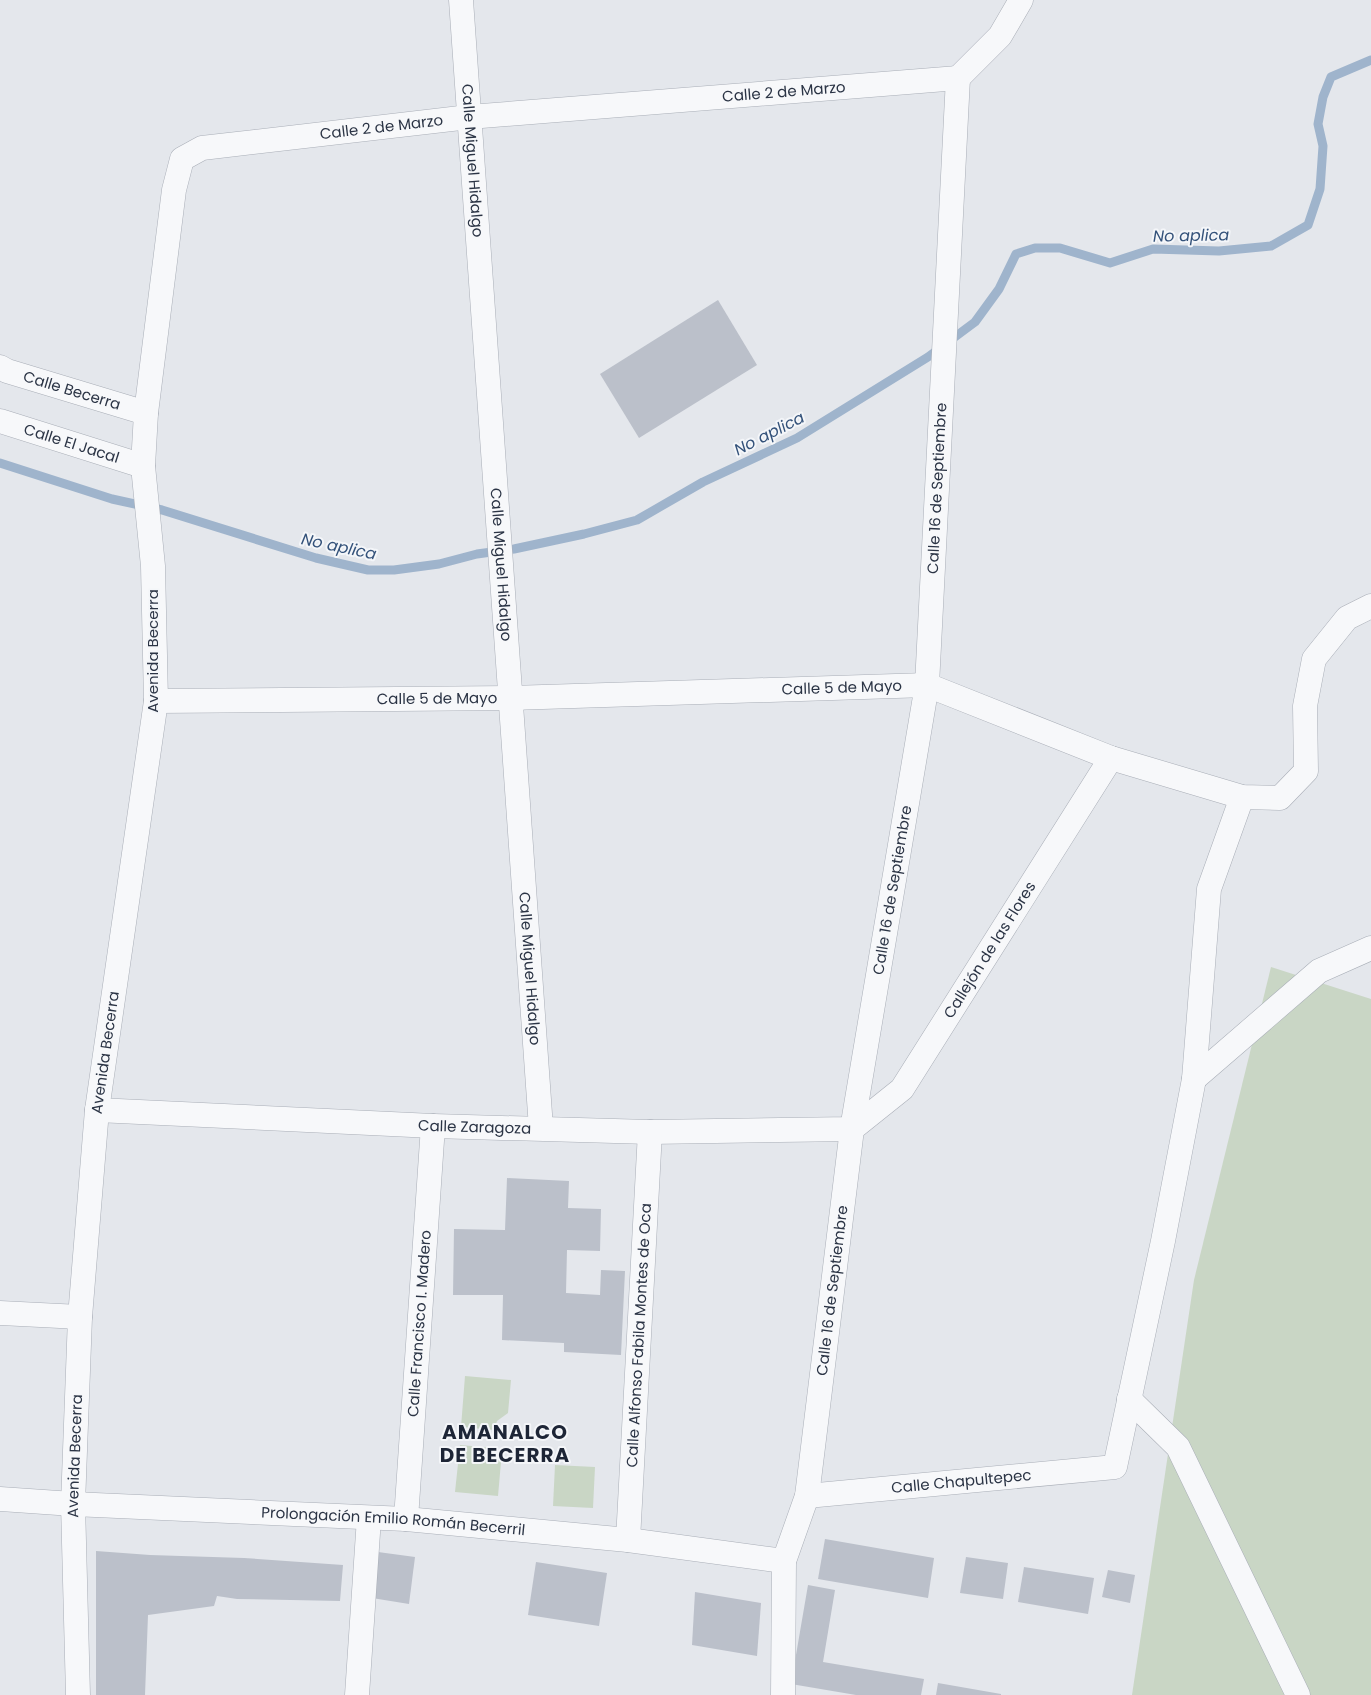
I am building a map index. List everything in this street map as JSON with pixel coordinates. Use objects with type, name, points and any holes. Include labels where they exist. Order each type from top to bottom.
[{"type":"street","name":"Calle Miguel Hidalgo","points":[[461,0],[541,1128]]},
{"type":"street","points":[[958,78],[1000,36],[1021,0]]},
{"type":"street","name":"Calle 2 de Marzo","points":[[146,413],[174,190],[182,159],[202,148],[470,117],[958,78]]},
{"type":"street","name":"Calle 16 de Septiembre","points":[[782,1695],[784,1561],[807,1496],[852,1129],[927,685],[958,78]]},
{"type":"street","name":"Calle Becerra","points":[[0,367],[7,371],[146,413]]},
{"type":"street","name":"Avenida Becerra","points":[[78,1695],[73,1504],[80,1316],[97,1110],[156,701],[153,566],[143,466],[146,413]]},
{"type":"street","name":"Calle El Jacal","points":[[0,421],[143,466]]},
{"type":"street","name":"Calle 5 de Mayo","points":[[156,701],[511,698],[927,685],[1111,758],[1242,797],[1280,798],[1306,771],[1305,706],[1314,659],[1347,618],[1371,606]]},
{"type":"street","name":"Callejón de las Flores","points":[[852,1129],[902,1089],[1111,758]]},
{"type":"street","points":[[1242,797],[1210,889],[1194,1079],[1163,1241],[1129,1399],[1178,1447],[1298,1695]]},
{"type":"street","points":[[1194,1079],[1319,971],[1371,948]]},
{"type":"street","name":"Calle Zaragoza","points":[[97,1110],[433,1126],[650,1132],[852,1129]]},
{"type":"street","name":"Calle Francisco I. Madero","points":[[406,1519],[433,1126]]},
{"type":"street","name":"Calle Alfonso Fabila Montes de Oca","points":[[628,1540],[650,1132]]},
{"type":"street","points":[[0,1313],[80,1316]]},
{"type":"street","name":"Calle Chapultepec","points":[[807,1496],[1114,1467],[1129,1399]]},
{"type":"street","name":"Prolongación Emilio Román Becerril","points":[[0,1500],[406,1519],[628,1540],[784,1561]]},
{"type":"street","points":[[357,1695],[369,1518]]},
{"type":"green space","points":[[1271,967],[1371,999],[1371,1695],[1132,1695],[1194,1280]]},
{"type":"green space","points":[[465,1376],[511,1380],[508,1413],[497,1421],[494,1430],[461,1427]]},
{"type":"green space","points":[[460,1445],[494,1448],[501,1462],[498,1496],[455,1492]]},
{"type":"green space","points":[[555,1465],[595,1467],[593,1508],[553,1506]]},
{"type":"building","points":[[718,300],[757,365],[639,438],[600,374]]},
{"type":"building","points":[[507,1178],[569,1181],[568,1208],[601,1209],[600,1251],[567,1250],[566,1293],[600,1295],[601,1270],[625,1271],[621,1355],[564,1352],[564,1343],[502,1340],[503,1295],[453,1295],[454,1229],[505,1230]]},
{"type":"building","points":[[825,1539],[934,1558],[928,1598],[818,1579]]},
{"type":"building","points":[[96,1551],[343,1565],[340,1601],[237,1599],[217,1596],[214,1606],[148,1615],[145,1695],[96,1695]]},
{"type":"building","points":[[378,1552],[415,1557],[409,1604],[372,1598]]},
{"type":"building","points":[[966,1557],[1008,1563],[1003,1599],[960,1593]]},
{"type":"building","points":[[536,1562],[607,1573],[599,1626],[528,1615]]},
{"type":"building","points":[[1024,1567],[1094,1578],[1088,1614],[1018,1602]]},
{"type":"building","points":[[1108,1570],[1135,1575],[1130,1603],[1102,1597]]},
{"type":"building","points":[[808,1585],[835,1590],[823,1662],[924,1679],[921,1695],[856,1695],[791,1684]]},
{"type":"building","points":[[695,1592],[761,1603],[757,1656],[692,1645]]},
{"type":"building","points":[[938,1683],[1001,1694],[1001,1695],[936,1695]]},
{"type":"waterway","name":"No aplica","points":[[0,463],[112,499],[162,510],[316,558],[368,570],[394,570],[439,564],[477,554],[514,549],[584,534],[637,520],[703,482],[797,438],[928,357],[975,322],[999,289],[1016,254],[1035,248],[1060,248],[1110,263],[1153,249],[1219,251],[1271,246],[1308,225],[1320,189],[1323,146],[1318,124],[1323,97],[1331,77],[1371,60]]},
{"type":"district","name":"AMANALCO DE BECERRA","points":[[505,1444]]}]
